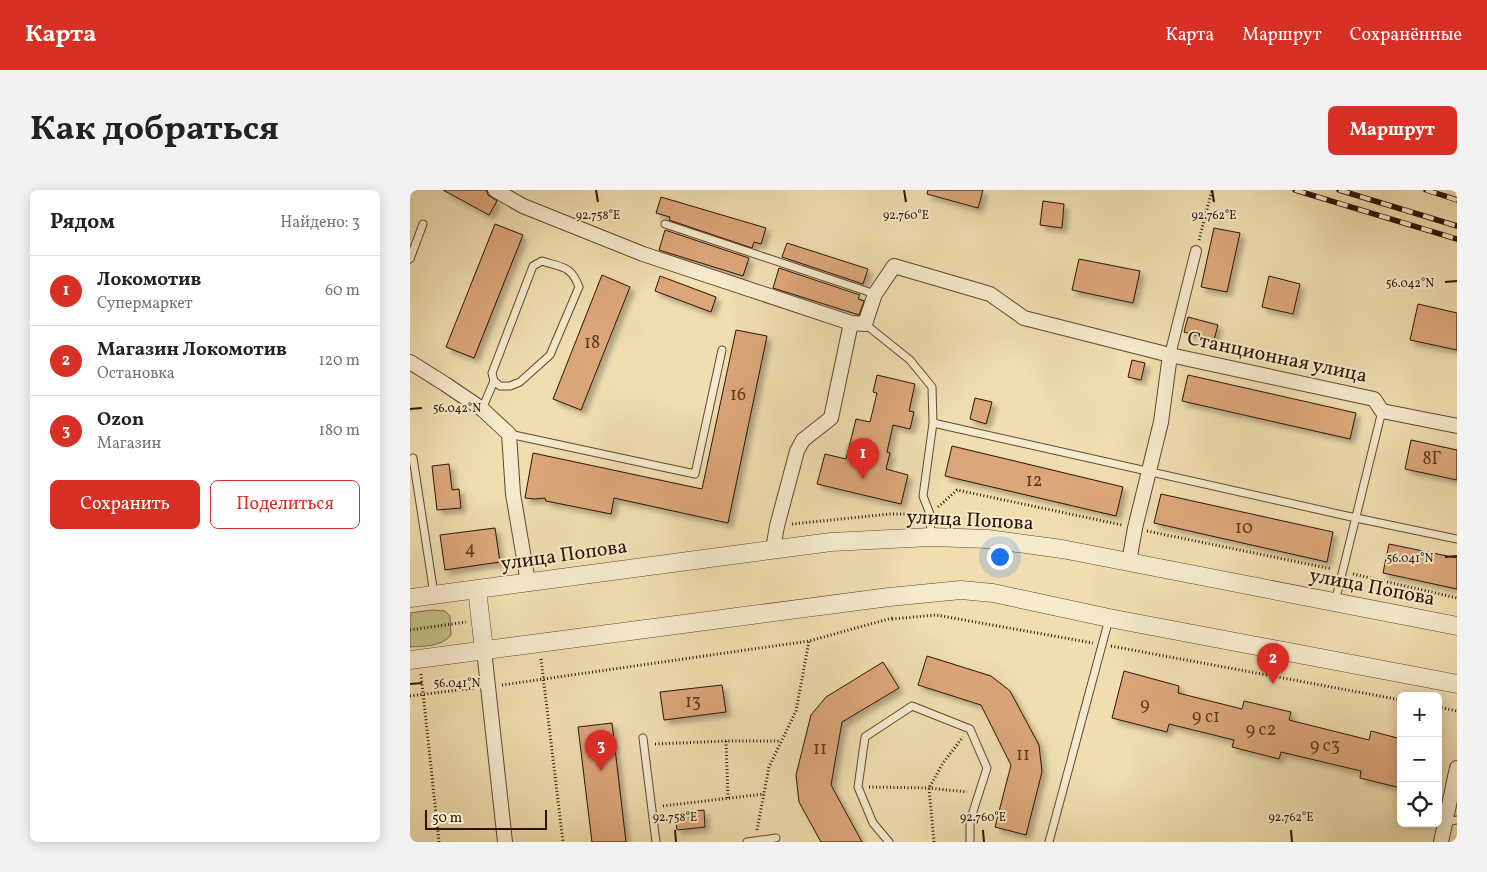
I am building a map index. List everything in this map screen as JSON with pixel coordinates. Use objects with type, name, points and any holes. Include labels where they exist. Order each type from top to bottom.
[{"type":"street","points":[[495,190],[523,206],[643,254],[858,323]]},
{"type":"street","points":[[1129,562],[1135,528],[1161,422],[1170,355],[1196,251]]},
{"type":"street","name":"Станционная улица","points":[[875,294],[894,266],[990,294],[1024,318],[1170,355],[1374,399],[1382,411],[1457,426]]},
{"type":"street","points":[[773,549],[777,526],[797,451],[803,440],[831,418],[858,323],[875,294]]},
{"type":"street","points":[[410,362],[482,408],[509,434],[513,494],[528,582]]},
{"type":"street","name":"улица Попова","points":[[410,598],[831,542],[931,536],[1008,541],[1129,562],[1457,626]]},
{"type":"street","points":[[477,589],[505,842]]},
{"type":"street","points":[[416,666],[484,650],[889,597],[961,590],[992,593],[1109,618],[1457,684]]},
{"type":"street","points":[[1441,842],[1451,821],[1457,768]]},
{"type":"lane","points":[[410,259],[423,224]]},
{"type":"lane","points":[[665,224],[875,294]]},
{"type":"lane","points":[[482,408],[494,382],[492,373],[533,266],[542,261],[570,270],[579,287],[550,355],[520,382],[510,386],[500,386],[494,382]]},
{"type":"lane","points":[[858,323],[910,360],[932,387],[934,423],[923,496],[930,514],[931,536]]},
{"type":"lane","points":[[509,434],[695,474],[722,350]]},
{"type":"lane","points":[[1335,602],[1344,572],[1382,411]]},
{"type":"lane","points":[[934,423],[1457,539]]},
{"type":"lane","points":[[413,458],[434,594]]},
{"type":"lane","points":[[1049,842],[1109,618]]},
{"type":"lane","points":[[889,842],[873,823],[858,787],[866,737],[912,706],[970,729],[987,768],[970,821],[970,842]]},
{"type":"lane","points":[[644,742],[656,842]]},
{"type":"lane","points":[[747,842],[776,838]]},
{"type":"path","points":[[1196,251],[1212,190]]},
{"type":"path","points":[[777,526],[890,514],[930,514],[958,490],[1344,572],[1457,598]]},
{"type":"path","points":[[890,611],[892,619]]},
{"type":"path","points":[[410,696],[544,680],[809,641],[892,619],[936,615],[1397,699]]},
{"type":"path","points":[[410,630],[481,620]]},
{"type":"path","points":[[755,841],[769,767],[796,711],[809,641]]},
{"type":"path","points":[[539,643],[563,842]]},
{"type":"path","points":[[416,666],[423,695],[439,842]]},
{"type":"path","points":[[1442,708],[1457,711]]},
{"type":"path","points":[[934,842],[929,788],[942,763],[970,729]]},
{"type":"path","points":[[726,741],[728,798]]},
{"type":"path","points":[[644,742],[781,741]]},
{"type":"path","points":[[858,787],[929,788],[980,794]]},
{"type":"path","points":[[652,808],[764,794]]},
{"type":"shaded area","points":[[432,610],[445,611],[450,616],[451,635],[437,644],[410,647],[410,613]]},
{"type":"building","points":[[443,190],[486,190],[488,195],[497,201],[489,215]]},
{"type":"building","points":[[928,190],[983,190],[978,208],[927,194]]},
{"type":"building","points":[[661,197],[766,228],[761,244],[754,242],[752,248],[669,220],[670,217],[656,213]]},
{"type":"building","points":[[1043,201],[1064,204],[1062,228],[1040,225]]},
{"type":"building","points":[[495,224],[523,235],[474,358],[446,347]]},
{"type":"building","points":[[1214,228],[1240,233],[1227,292],[1201,287]]},
{"type":"building","points":[[665,230],[749,258],[743,276],[659,250]]},
{"type":"building","points":[[787,243],[868,269],[863,284],[782,257]]},
{"type":"building","points":[[1079,259],[1140,271],[1133,303],[1072,290]]},
{"type":"building","points":[[779,268],[860,295],[858,299],[864,301],[859,315],[773,288]]},
{"type":"building","points":[[602,275],[630,287],[581,410],[553,399]]},
{"type":"building","points":[[660,276],[716,297],[711,312],[655,291]]},
{"type":"building","points":[[1269,276],[1300,284],[1293,314],[1262,307]]},
{"type":"building","points":[[1418,304],[1457,313],[1457,350],[1410,340]]},
{"type":"building","points":[[1188,317],[1218,325],[1214,340],[1184,332]]},
{"type":"building","points":[[736,330],[767,336],[728,523],[614,498],[611,514],[546,501],[545,498],[525,498],[533,453],[702,489]]},
{"type":"building","points":[[1132,360],[1145,363],[1141,380],[1128,377]]},
{"type":"building","points":[[877,375],[915,384],[909,411],[914,412],[910,429],[893,425],[887,452],[890,453],[886,469],[908,475],[901,504],[817,484],[825,454],[846,459],[856,419],[870,422],[877,393],[873,392]]},
{"type":"building","points":[[1188,375],[1356,413],[1350,439],[1182,401]]},
{"type":"building","points":[[975,398],[992,402],[986,424],[970,419]]},
{"type":"building","points":[[1411,440],[1457,450],[1457,480],[1405,469]]},
{"type":"building","points":[[952,446],[1123,487],[1116,516],[945,476]]},
{"type":"building","points":[[449,464],[452,490],[459,489],[461,508],[437,510],[432,466]]},
{"type":"building","points":[[1161,494],[1333,532],[1327,562],[1154,523]]},
{"type":"building","points":[[495,528],[500,562],[445,570],[440,535]]},
{"type":"building","points":[[1389,544],[1457,558],[1457,589],[1383,573]]},
{"type":"building","points":[[927,656],[991,676],[1010,691],[1039,745],[1042,772],[1026,835],[995,827],[1011,765],[981,705],[918,685]]},
{"type":"building","points":[[883,662],[899,688],[842,722],[831,785],[862,842],[821,842],[799,802],[796,775],[811,715],[826,697]]},
{"type":"building","points":[[1124,671],[1179,686],[1178,693],[1242,709],[1244,701],[1291,712],[1289,720],[1369,740],[1371,731],[1397,738],[1397,787],[1360,778],[1361,771],[1281,752],[1279,759],[1232,747],[1234,740],[1169,724],[1167,732],[1112,718]]},
{"type":"building","points":[[722,685],[726,712],[664,720],[660,692]]},
{"type":"building","points":[[612,723],[626,842],[592,842],[578,727]]},
{"type":"building","points":[[704,810],[705,827],[677,830],[675,813]]},
{"type":"railway","points":[[1295,190],[1457,239]]},
{"type":"railway","points":[[1339,190],[1457,226]]},
{"type":"railway","points":[[1426,190],[1457,200]]},
{"type":"place","name":"Локомотив","points":[[863,479]]},
{"type":"place","name":"Магазин Локомотив","points":[[1273,684]]},
{"type":"place","name":"Ozon","points":[[601,771]]}]
